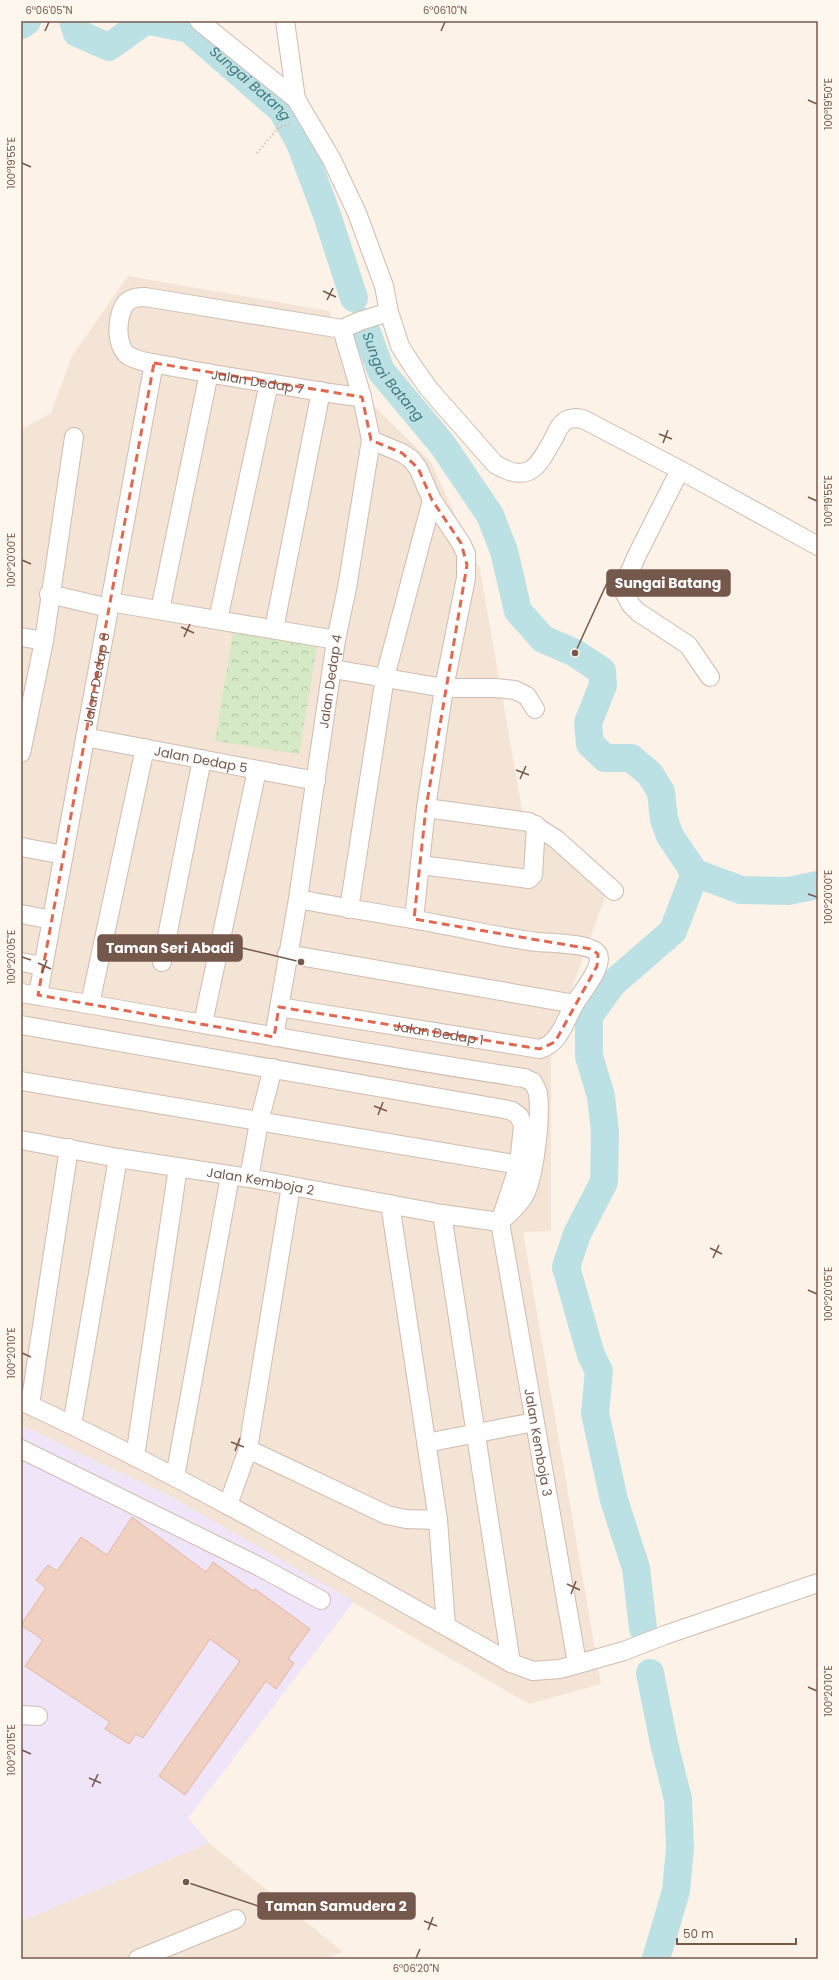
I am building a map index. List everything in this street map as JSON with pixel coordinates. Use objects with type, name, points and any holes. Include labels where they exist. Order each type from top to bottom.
[{"type":"street","points":[[199,21],[296,99],[332,160],[357,213],[384,286],[389,312],[400,346],[429,389],[495,464],[503,469],[520,473],[538,466],[559,429],[565,421],[574,418],[596,425],[818,546]]},
{"type":"street","points":[[285,21],[296,99]]},
{"type":"street","name":"Jalan Dedap 7","points":[[342,329],[145,297],[134,297],[127,302],[118,329],[119,341],[124,351],[130,356],[154,363],[209,374],[362,397]]},
{"type":"street","points":[[342,329],[360,321],[389,312]]},
{"type":"street","name":"Jalan Dedap 4","points":[[274,1037],[287,954],[298,898],[333,669],[336,640],[347,588],[372,440],[362,397],[342,329]]},
{"type":"street","name":"Jalan Dedap 8","points":[[29,994],[43,966],[154,363]]},
{"type":"street","points":[[160,610],[209,374]]},
{"type":"street","points":[[218,620],[269,383]]},
{"type":"street","points":[[274,629],[320,391]]},
{"type":"street","points":[[21,753],[44,641],[74,437]]},
{"type":"street","points":[[298,898],[349,909],[414,919],[426,808],[444,688],[466,578],[466,554],[461,543],[432,500],[418,468],[411,458],[372,440]]},
{"type":"street","points":[[680,470],[636,555],[626,580],[624,592],[631,605],[638,612],[688,645],[710,677]]},
{"type":"street","points":[[349,909],[385,677],[432,500]]},
{"type":"street","points":[[50,594],[109,605],[160,610],[336,640]]},
{"type":"street","points":[[21,637],[44,641]]},
{"type":"street","points":[[333,669],[444,688],[496,688],[515,690],[527,696],[535,708]]},
{"type":"street","name":"Jalan Dedap 5","points":[[85,737],[316,781]]},
{"type":"street","points":[[90,1004],[145,748]]},
{"type":"street","points":[[162,962],[202,759]]},
{"type":"street","points":[[204,1023],[257,770]]},
{"type":"street","points":[[426,808],[523,820],[536,825],[582,861],[614,891]]},
{"type":"street","points":[[421,865],[529,879],[532,874],[536,825]]},
{"type":"street","points":[[21,847],[64,855]]},
{"type":"street","points":[[21,914],[52,920]]},
{"type":"street","name":"Jalan Dedap 1","points":[[279,1007],[540,1048],[548,1047],[555,1042],[597,966],[598,954],[591,949],[579,946],[536,941],[414,919]]},
{"type":"street","points":[[287,954],[575,1004]]},
{"type":"street","points":[[21,962],[43,966]]},
{"type":"street","points":[[29,994],[204,1023],[274,1037],[524,1078],[533,1082],[538,1092],[538,1119],[533,1166],[525,1196],[500,1222]]},
{"type":"street","points":[[21,1025],[512,1111],[518,1116],[523,1125],[519,1165],[500,1222]]},
{"type":"street","points":[[249,1178],[259,1122],[273,1068]]},
{"type":"street","points":[[21,1081],[519,1165]]},
{"type":"street","name":"Jalan Kemboja 2","points":[[21,1140],[118,1158],[249,1178],[442,1214],[500,1222]]},
{"type":"street","points":[[69,1148],[26,1403],[228,1505],[511,1663],[533,1671],[545,1672],[560,1669],[624,1651],[666,1635],[818,1583]]},
{"type":"street","points":[[72,1425],[118,1158]]},
{"type":"street","points":[[135,1457],[178,1167]]},
{"type":"street","points":[[175,1477],[230,1176]]},
{"type":"street","points":[[228,1505],[248,1449],[290,1186]]},
{"type":"street","points":[[390,1204],[438,1520],[446,1626]]},
{"type":"street","points":[[442,1214],[511,1663]]},
{"type":"street","name":"Jalan Kemboja 3","points":[[500,1222],[577,1663]]},
{"type":"street","points":[[426,1443],[534,1422]]},
{"type":"street","points":[[21,1449],[260,1567],[322,1600]]},
{"type":"street","points":[[248,1449],[387,1515],[406,1519],[438,1520]]},
{"type":"street","points":[[138,1959],[236,1919]]},
{"type":"path","points":[[257,153],[280,127],[299,122]]},
{"type":"highlighted area","points":[[154,363],[362,397],[371,440],[402,453],[418,468],[432,500],[461,543],[467,565],[426,808],[414,919],[591,949],[598,954],[597,966],[555,1042],[540,1049],[279,1007],[274,1037],[38,995]]},
{"type":"shaded area","points":[[128,276],[329,311],[372,404],[431,462],[480,570],[523,815],[612,878],[551,1046],[551,1231],[523,1232],[601,1684],[529,1704],[171,1497],[21,1425],[21,430],[51,413],[72,356]]},
{"type":"shaded area","points":[[21,1425],[171,1497],[354,1601],[188,1818],[209,1843],[21,1921]]},
{"type":"shaded area","points":[[209,1843],[343,1952],[326,1959],[21,1959],[21,1921]]},
{"type":"green space","points":[[233,633],[317,646],[299,754],[215,741]]},
{"type":"building","points":[[132,1517],[206,1572],[213,1562],[253,1591],[255,1589],[310,1629],[288,1659],[294,1663],[276,1689],[266,1681],[185,1795],[159,1776],[240,1661],[210,1639],[143,1738],[136,1734],[129,1744],[105,1729],[110,1722],[25,1666],[43,1640],[21,1625],[46,1588],[36,1580],[48,1565],[57,1571],[81,1537],[107,1555]]},
{"type":"waterway","name":"Sungai Batang","points":[[21,25],[27,21]]},
{"type":"waterway","name":"Sungai Batang","points":[[73,21],[77,33],[109,47],[145,21]]},
{"type":"waterway","name":"Sungai Batang","points":[[150,21],[189,29],[282,110],[300,143],[327,215],[354,298]]},
{"type":"waterway","name":"Sungai Batang","points":[[363,322],[381,371],[442,444],[490,515],[504,551],[518,611],[543,639],[575,653],[602,671],[603,685],[588,723],[590,744],[605,758],[631,758],[650,774],[661,792],[664,819],[670,836],[695,873],[741,890],[788,891],[818,885]]},
{"type":"waterway","points":[[643,1628],[636,1568],[614,1500],[595,1413],[599,1371],[591,1355],[566,1267],[577,1234],[604,1182],[605,1132],[601,1096],[589,1056],[589,1016],[612,984],[673,931],[695,873]]},
{"type":"waterway","points":[[650,1673],[664,1743],[678,1799],[680,1848],[676,1891],[656,1959]]},
{"type":"place","name":"Sungai Batang","points":[[575,653]]},
{"type":"place","name":"Taman Seri Abadi","points":[[301,962]]},
{"type":"place","name":"Taman Samudera 2","points":[[186,1882]]}]
